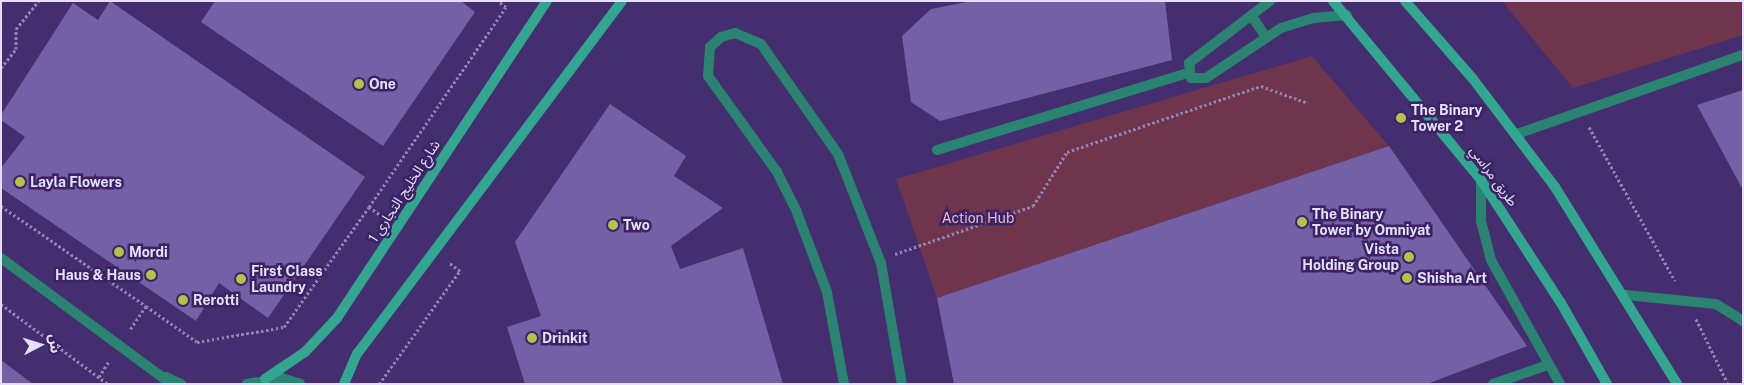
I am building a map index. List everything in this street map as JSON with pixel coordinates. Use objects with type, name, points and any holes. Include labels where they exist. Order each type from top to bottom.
[{"type":"main road","name":"شارع الخليج التجاري 1","points":[[265,379],[305,352],[337,318],[547,1]]},
{"type":"main road","points":[[344,384],[357,354],[622,1]]},
{"type":"main road","name":"طريق مراسي","points":[[1333,1],[1347,15],[1481,180],[1556,295],[1607,384]]},
{"type":"main road","points":[[1405,1],[1517,134],[1626,296],[1677,384]]},
{"type":"street","points":[[1188,73],[1193,60],[1253,18],[1270,1]]},
{"type":"street","points":[[1188,73],[1196,80],[1206,78],[1266,37],[1313,18],[1347,15]]},
{"type":"street","points":[[1253,18],[1266,37]]},
{"type":"street","points":[[844,384],[827,292],[796,210],[777,172],[708,76],[710,47],[720,37],[735,33],[761,44],[806,103],[838,154],[880,260],[902,384]]},
{"type":"street","points":[[1517,134],[1743,55]]},
{"type":"street","points":[[936,150],[1188,73]]},
{"type":"street","points":[[1481,180],[1481,221],[1492,260],[1560,384]]},
{"type":"street","points":[[1,258],[163,376],[171,384]]},
{"type":"street","points":[[1626,296],[1716,304],[1743,321]]},
{"type":"street","points":[[1493,384],[1548,365]]},
{"type":"street","points":[[163,376],[181,384]]},
{"type":"street","points":[[247,384],[265,379],[300,384]]},
{"type":"path","points":[[1,68],[16,49],[16,28],[39,1]]},
{"type":"path","points":[[880,260],[1033,206],[1067,152],[1261,86],[1308,103]]},
{"type":"path","points":[[1581,112],[1686,300],[1728,384]]},
{"type":"path","points":[[1,206],[197,342],[284,328],[369,207]]},
{"type":"path","points":[[1,304],[108,384]]},
{"type":"path","points":[[99,377],[146,306]]},
{"type":"green space","points":[[1502,1],[1743,1],[1743,35],[1573,88]]},
{"type":"green space","name":"Action Hub","points":[[1312,56],[1389,146],[937,298],[896,179]]},
{"type":"building","points":[[110,1],[365,177],[268,318],[219,283],[196,321],[1,188],[1,168],[25,137],[1,120],[1,115],[73,3],[98,20]]},
{"type":"building","name":"One","points":[[215,1],[461,1],[475,12],[383,146],[201,22]]},
{"type":"building","points":[[972,1],[1165,1],[1172,60],[940,121],[911,102],[902,36],[931,9]]},
{"type":"building","points":[[1743,90],[1743,190],[1697,105]]},
{"type":"building","points":[[610,104],[686,156],[674,176],[723,208],[671,246],[680,269],[743,248],[783,384],[525,384],[507,327],[541,316],[515,242]]},
{"type":"building","name":"The Binary Tower by Omniyat","points":[[1389,146],[1527,346],[1427,384],[954,384],[937,298]]},
{"type":"building","points":[[1,360],[33,384],[1,384]]},
{"type":"place","name":"One","points":[[359,84]]},
{"type":"place","name":"The Binary Tower 2","points":[[1401,118]]},
{"type":"place","name":"Layla Flowers","points":[[20,182]]},
{"type":"place","name":"The Binary Tower by Omniyat","points":[[1302,222]]},
{"type":"place","name":"Two","points":[[613,225]]},
{"type":"place","name":"Mordi","points":[[119,252]]},
{"type":"place","name":"Vista Holding Group","points":[[1409,257]]},
{"type":"place","name":"Haus & Haus","points":[[151,275]]},
{"type":"place","name":"Shisha Art","points":[[1407,278]]},
{"type":"place","name":"First Class Laundry","points":[[241,279]]},
{"type":"place","name":"Rerotti","points":[[183,300]]},
{"type":"place","name":"Drinkit","points":[[532,338]]}]
